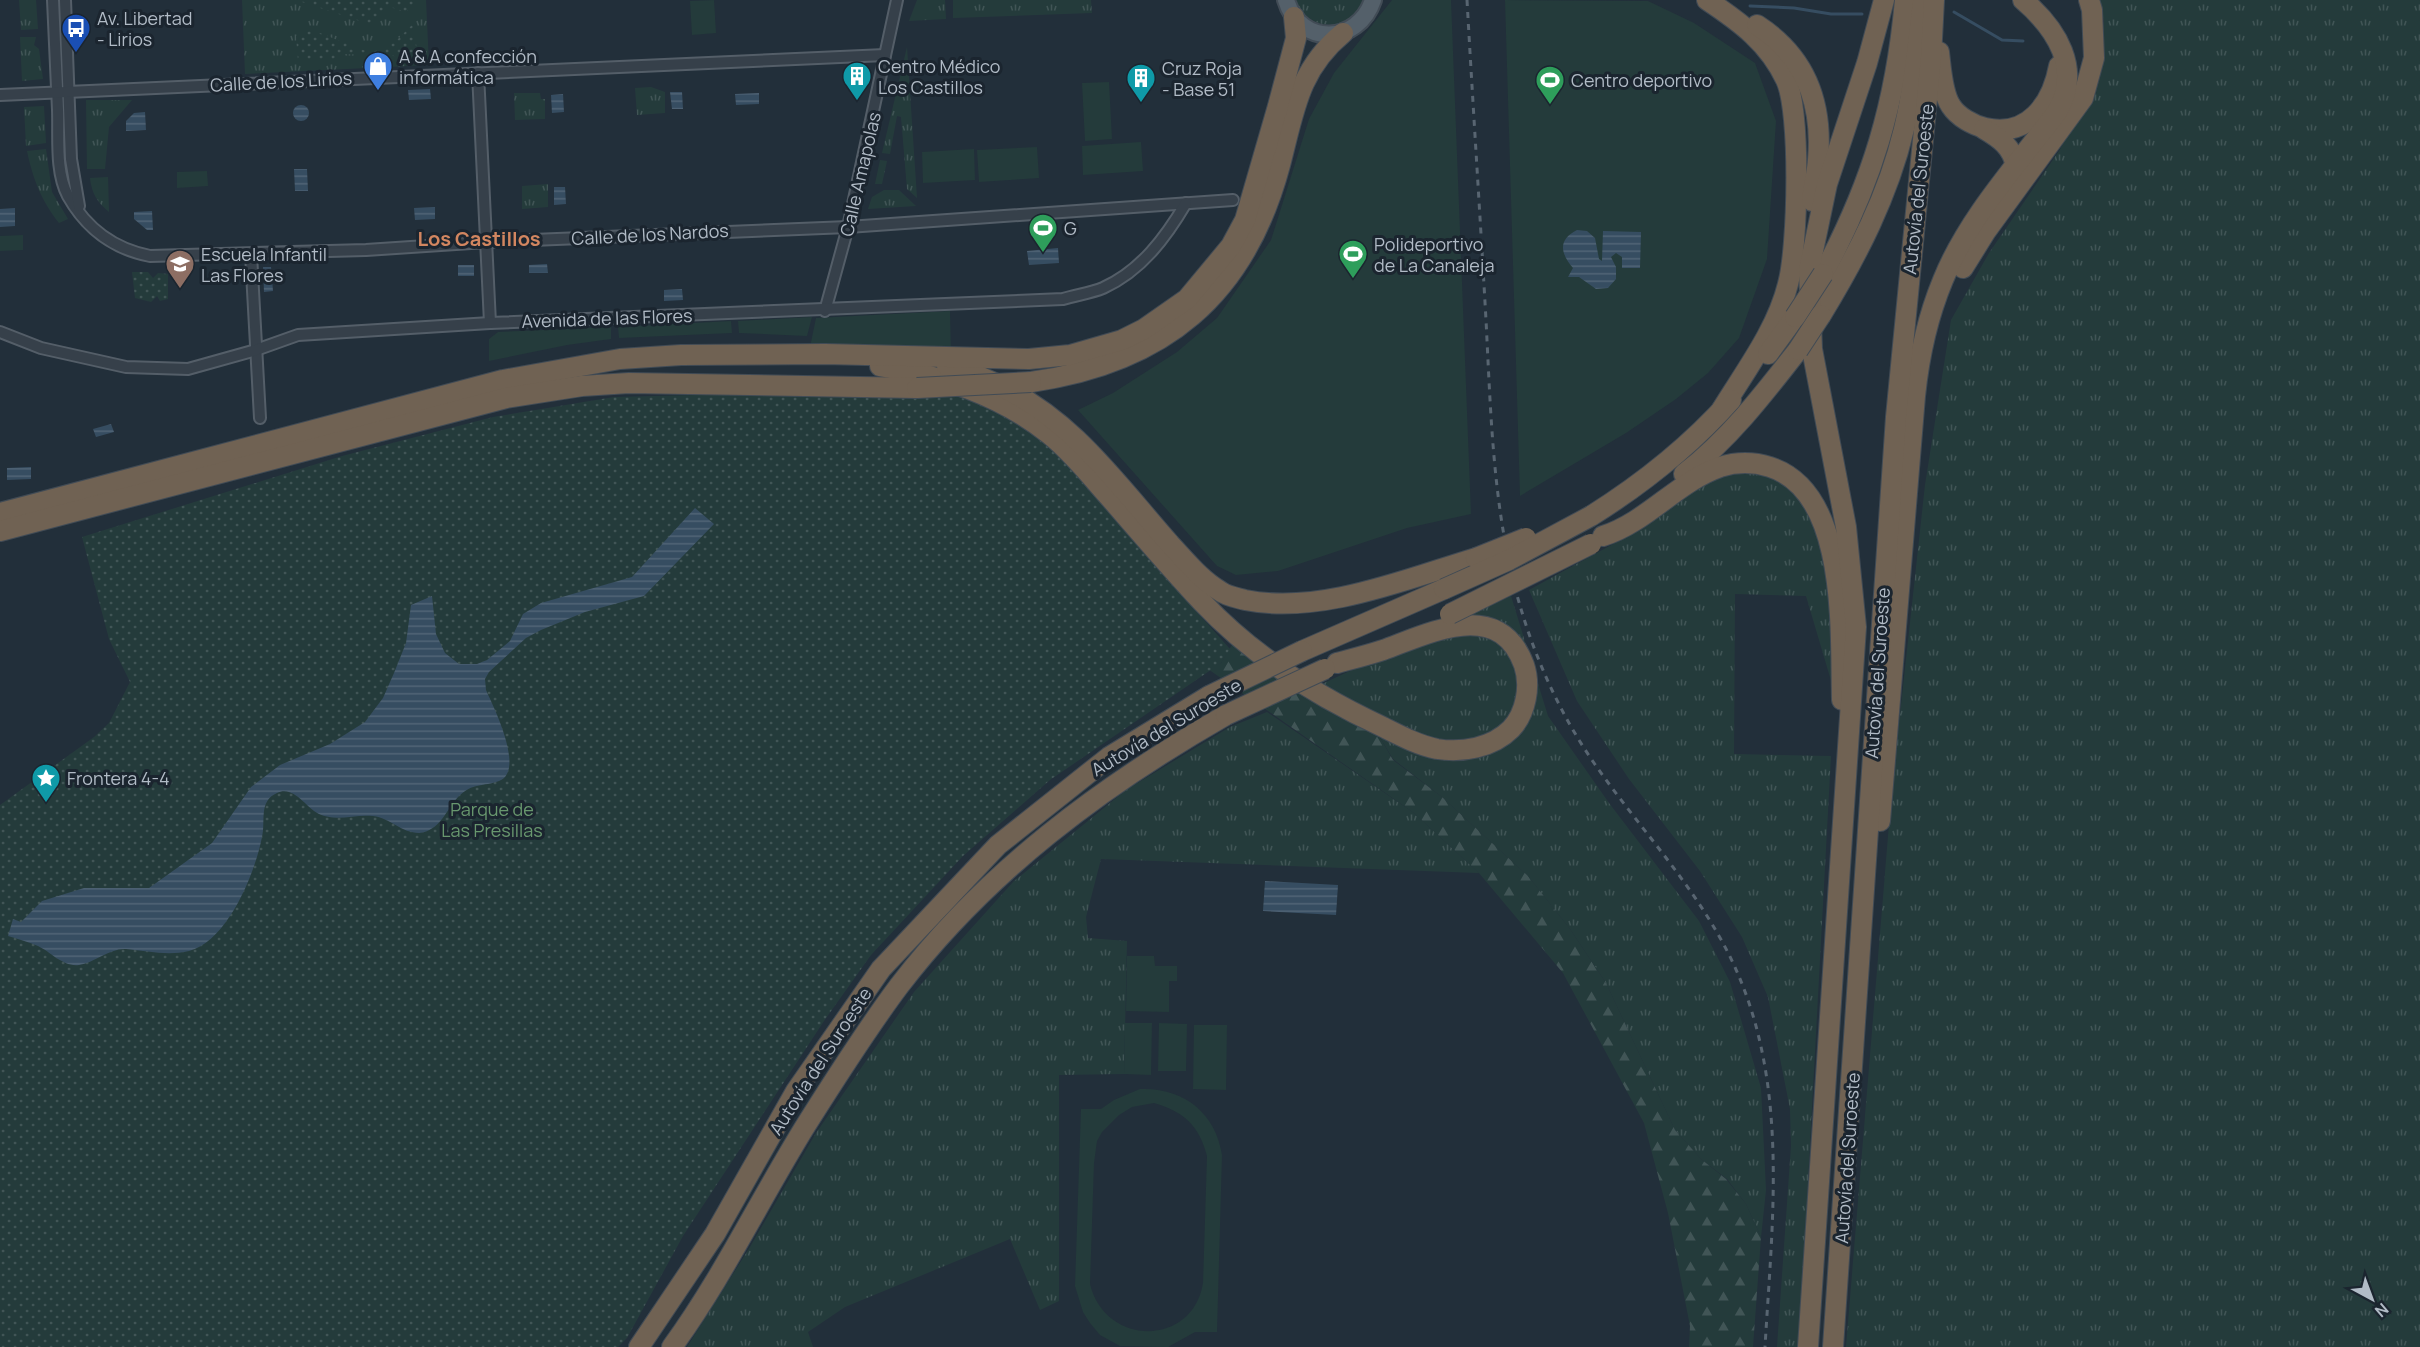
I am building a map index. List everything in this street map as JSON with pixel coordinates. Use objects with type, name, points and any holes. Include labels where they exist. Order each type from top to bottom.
[{"type":"highway","points":[[1708,0],[1735,10],[1782,43],[1794,56],[1807,79],[1817,119],[1818,159],[1813,192],[1816,272]]},
{"type":"highway","points":[[1708,0],[1742,23],[1771,54],[1788,82],[1795,136],[1796,185],[1789,284],[1777,316],[1722,409]]},
{"type":"highway","name":"Autovía del Suroeste","points":[[1808,1347],[1856,627],[1846,527],[1812,349],[1816,272],[1827,184],[1867,63],[1884,0]]},
{"type":"highway","name":"Autovía del Suroeste","points":[[639,1347],[715,1234],[796,1091],[881,969],[998,845],[1109,757],[1209,696],[1302,651],[1509,560],[1591,516],[1637,485],[1694,438],[1722,409],[1752,376],[1795,317],[1816,272],[1847,230],[1874,163],[1896,77],[1905,0]]},
{"type":"highway","name":"Autovía del Suroeste","points":[[672,1347],[696,1314],[740,1242],[805,1126],[899,986],[950,927],[1006,870],[1066,819],[1120,779],[1226,715],[1450,614],[1597,540],[1704,458],[1751,411],[1798,350],[1858,254],[1889,181],[1905,129],[1923,0]]},
{"type":"highway","points":[[1852,1088],[1861,1046],[1917,372],[1926,330],[1943,279],[1977,217],[2064,99],[2068,82],[2055,33],[2023,0]]},
{"type":"highway","points":[[1917,372],[1947,293],[1986,231],[2083,98],[2094,58],[2092,10],[2089,0]]},
{"type":"highway","points":[[1934,8],[1943,76],[1950,105],[1965,120],[2000,139],[2013,152],[2016,166]]},
{"type":"highway","name":"Autovía del Suroeste","points":[[1833,1347],[1896,417],[1934,8]]},
{"type":"highway","points":[[0,513],[503,380],[620,359],[681,355],[825,354],[1029,359],[1070,355],[1122,340],[1144,329],[1187,299],[1215,269],[1245,220],[1294,48],[1296,28],[1290,9]]},
{"type":"highway","points":[[0,531],[506,398],[542,391],[629,383],[917,388],[1031,382],[1093,369],[1133,353],[1181,325],[1222,286],[1242,260],[1260,226],[1280,166],[1295,103],[1306,75],[1324,49],[1343,33]]},
{"type":"highway","points":[[1979,126],[2006,130],[2031,122],[2044,107],[2055,85],[2061,55]]},
{"type":"highway","points":[[740,355],[883,366],[932,377],[1000,402],[1048,434],[1073,456],[1204,604],[1252,646],[1335,705],[1417,743],[1457,751],[1483,746],[1499,739],[1512,728],[1522,713],[1526,700],[1526,670],[1520,654],[1507,638],[1492,629],[1471,624],[1439,629],[1331,666]]},
{"type":"highway","points":[[918,358],[977,374],[1015,391],[1043,411],[1077,440],[1196,573],[1221,592],[1246,600],[1285,602],[1347,597],[1476,558],[1555,526],[1591,516]]},
{"type":"highway","points":[[1597,540],[1625,529],[1690,482],[1723,466],[1762,464],[1781,471],[1797,482],[1822,517],[1834,566],[1838,603],[1845,790]]},
{"type":"main road","points":[[1290,9],[1321,34],[1343,33],[1351,30],[1365,18],[1373,0]]},
{"type":"street","points":[[53,0],[63,91]]},
{"type":"street","points":[[63,91],[65,0]]},
{"type":"street","name":"Calle Amapolas","points":[[825,311],[848,227],[897,0]]},
{"type":"street","name":"Calle de los Lirios","points":[[0,95],[885,55]]},
{"type":"street","points":[[478,73],[490,323]]},
{"type":"street","name":"Calle de los Nardos","points":[[63,91],[71,159],[81,215],[92,228],[108,240],[137,254],[163,257],[848,227],[1233,200]]},
{"type":"street","name":"Avenida de las Flores","points":[[0,332],[41,348],[126,367],[188,369],[256,350],[298,335],[490,323],[825,311],[886,305],[1063,299],[1103,288],[1156,249],[1186,203]]},
{"type":"street","points":[[251,254],[260,418]]},
{"type":"green space","points":[[19,0],[36,0],[38,29],[21,30]]},
{"type":"green space","points":[[242,0],[426,0],[429,65],[245,74]]},
{"type":"green space","points":[[296,0],[416,0],[406,12],[390,7],[369,24]]},
{"type":"green space","points":[[714,0],[716,33],[692,35],[690,1]]},
{"type":"green space","points":[[917,0],[945,0],[946,19],[909,21]]},
{"type":"green space","points":[[953,0],[1091,0],[1092,13],[953,18]]},
{"type":"green space","points":[[1296,0],[1364,0],[1359,11],[1351,19],[1330,25],[1310,19],[1301,11]]},
{"type":"green space","name":"Polideportivo de La Canaleja","points":[[1392,0],[1451,0],[1471,514],[1407,528],[1278,571],[1236,575],[1217,566],[1078,410],[1113,393],[1177,352],[1217,318],[1271,240],[1309,119],[1334,73]]},
{"type":"green space","points":[[1505,0],[1648,1],[1694,23],[1755,63],[1776,121],[1767,259],[1739,338],[1708,373],[1676,399],[1626,433],[1520,496]]},
{"type":"green space","points":[[2098,0],[2420,0],[2420,1347],[1846,1347],[1892,788],[1925,485],[1951,320],[1989,253],[2059,151],[2096,83],[2104,21]]},
{"type":"green space","points":[[413,24],[418,57],[341,54],[330,61],[298,61],[296,36],[312,30],[371,53],[395,42]]},
{"type":"green space","points":[[20,37],[36,37],[34,45],[39,49],[43,79],[22,81]]},
{"type":"green space","points":[[907,47],[917,198],[907,189],[901,117],[897,116],[890,154],[882,153]]},
{"type":"green space","points":[[1109,82],[1112,139],[1085,141],[1082,83]]},
{"type":"green space","points":[[651,87],[665,92],[665,113],[637,115],[635,88]]},
{"type":"green space","points":[[514,93],[540,93],[541,99],[545,99],[545,119],[515,120]]},
{"type":"green space","points":[[86,100],[132,100],[109,127],[105,169],[87,169]]},
{"type":"green space","points":[[44,106],[46,143],[26,146],[24,107]]},
{"type":"green space","points":[[1141,142],[1143,171],[1083,175],[1082,146]]},
{"type":"green space","points":[[1037,147],[1039,178],[979,182],[977,150]]},
{"type":"green space","points":[[46,149],[52,192],[68,219],[59,223],[38,189],[27,151]]},
{"type":"green space","points":[[974,149],[975,180],[923,183],[922,152]]},
{"type":"green space","points":[[880,160],[887,161],[882,184],[875,184]]},
{"type":"green space","points":[[207,171],[208,186],[177,188],[177,172]]},
{"type":"green space","points":[[108,177],[109,212],[96,197],[90,178]]},
{"type":"green space","points":[[548,184],[548,207],[522,209],[522,186]]},
{"type":"green space","points":[[884,190],[899,190],[916,206],[868,209],[872,197]]},
{"type":"green space","points":[[23,235],[23,250],[0,251],[0,236]]},
{"type":"green space","points":[[132,272],[148,272],[153,278],[158,273],[168,274],[168,299],[160,301],[157,296],[151,302],[135,298]]},
{"type":"green space","points":[[950,311],[951,354],[810,347],[816,318]]},
{"type":"green space","points":[[812,317],[807,336],[739,333],[738,321]]},
{"type":"green space","points":[[731,321],[732,333],[619,338],[618,327]]},
{"type":"green space","points":[[611,327],[611,339],[567,345],[489,361],[489,339],[498,332]]},
{"type":"green space","name":"Parque de Las Presillas","points":[[775,393],[970,395],[1036,430],[1104,501],[1155,565],[1230,649],[1221,663],[1050,780],[963,856],[871,955],[824,1021],[683,1236],[627,1338],[618,1347],[0,1347],[0,805],[94,737],[109,723],[130,682],[109,639],[82,537],[342,456],[493,417],[614,397]]},
{"type":"green space","points":[[1758,470],[1782,480],[1808,506],[1827,564],[1835,694],[1806,596],[1735,594],[1734,754],[1831,756],[1799,1347],[1777,1347],[1791,1146],[1790,1109],[1768,997],[1742,937],[1700,871],[1629,779],[1577,701],[1529,590],[1637,531],[1717,474]]},
{"type":"green space","points":[[1511,596],[1548,716],[1609,803],[1699,921],[1730,982],[1761,1088],[1766,1190],[1761,1237],[1746,1204],[1727,1179],[1701,1159],[1675,1130],[1606,983],[1570,929],[1528,876],[1442,797],[1393,759],[1378,734],[1309,690]]},
{"type":"green space","points":[[1235,640],[1378,734],[1393,760],[1442,797],[1528,876],[1570,929],[1606,983],[1675,1130],[1701,1159],[1726,1179],[1746,1204],[1761,1237],[1753,1347],[1689,1347],[1690,1326],[1668,1213],[1644,1123],[1563,973],[1479,873],[1414,813],[1208,669],[1221,663]]},
{"type":"green space","points":[[1267,712],[1414,813],[1479,873],[1101,859],[1086,917],[1088,938],[1127,941],[1124,1074],[1059,1075],[1059,1301],[1040,1310],[1010,1239],[845,1307],[808,1332],[813,1347],[687,1347],[750,1247],[816,1133],[914,992],[1014,881],[1126,790],[1230,727]]},
{"type":"green space","points":[[1127,956],[1154,956],[1155,966],[1177,966],[1177,981],[1169,981],[1169,1012],[1126,1011]]},
{"type":"green space","points":[[1125,1023],[1152,1023],[1151,1075],[1124,1074]]},
{"type":"green space","points":[[1159,1023],[1187,1024],[1186,1071],[1158,1071]]},
{"type":"green space","points":[[1194,1025],[1227,1025],[1226,1090],[1193,1089]]},
{"type":"green space","points":[[1140,1089],[1170,1093],[1183,1098],[1205,1115],[1219,1140],[1222,1155],[1217,1332],[1195,1332],[1168,1347],[1120,1346],[1100,1335],[1083,1312],[1075,1286],[1081,1109],[1101,1109],[1114,1100]],"holes":[[[1154,1103],[1189,1121],[1200,1136],[1207,1156],[1203,1283],[1196,1304],[1183,1319],[1167,1328],[1148,1331],[1130,1328],[1113,1319],[1099,1305],[1090,1284],[1094,1163],[1097,1141],[1102,1132],[1119,1115],[1132,1107]]]},
{"type":"water","points":[[430,89],[431,99],[409,100],[408,90]]},
{"type":"water","points":[[670,92],[682,92],[683,109],[672,109]]},
{"type":"water","points":[[759,93],[759,104],[736,105],[735,94]]},
{"type":"water","points":[[563,94],[564,112],[552,113],[551,95]]},
{"type":"water","points":[[301,105],[309,113],[301,121],[293,113]]},
{"type":"water","points":[[145,112],[146,130],[126,131],[126,121],[134,113]]},
{"type":"water","points":[[294,169],[307,169],[308,191],[295,191]]},
{"type":"water","points":[[554,187],[565,187],[566,204],[554,205]]},
{"type":"water","points":[[435,207],[435,219],[415,220],[414,208]]},
{"type":"water","points":[[15,208],[15,226],[0,227],[0,209]]},
{"type":"water","points":[[152,211],[153,230],[147,230],[134,219],[134,212]]},
{"type":"water","points":[[1577,230],[1587,231],[1595,238],[1599,259],[1602,261],[1603,231],[1641,232],[1640,268],[1622,268],[1622,257],[1616,253],[1611,257],[1616,267],[1616,279],[1608,288],[1596,289],[1579,277],[1568,277],[1573,268],[1566,258],[1563,247],[1566,238]]},
{"type":"water","name":"G","points":[[1058,248],[1059,263],[1029,265],[1027,251]]},
{"type":"water","points":[[547,264],[548,273],[529,273],[529,265]]},
{"type":"water","points":[[458,265],[474,265],[474,276],[458,276]]},
{"type":"water","points":[[263,267],[271,267],[273,291],[264,292]]},
{"type":"water","points":[[682,289],[683,300],[664,301],[664,290]]},
{"type":"water","points":[[111,424],[114,432],[96,437],[93,429]]},
{"type":"water","points":[[31,467],[31,479],[7,480],[7,468]]},
{"type":"water","points":[[695,508],[714,524],[644,596],[585,612],[541,630],[526,638],[489,672],[485,679],[486,690],[509,752],[506,775],[499,781],[473,787],[463,792],[432,828],[419,833],[401,828],[379,817],[325,816],[314,811],[300,798],[283,791],[267,801],[258,852],[237,904],[216,934],[203,945],[189,951],[173,953],[120,949],[85,964],[73,965],[38,946],[8,936],[13,919],[21,922],[42,901],[84,888],[149,888],[212,843],[251,787],[280,765],[330,744],[365,722],[383,698],[406,643],[411,605],[432,596],[436,634],[445,653],[459,664],[477,664],[487,660],[510,641],[523,614],[541,603],[632,577]]},
{"type":"water","points":[[1265,881],[1338,885],[1336,915],[1263,911]]},
{"type":"waterway","points":[[1750,6],[1794,8],[1831,14],[1862,14]]},
{"type":"waterway","points":[[1954,12],[2002,40],[2023,41]]},
{"type":"railway","points":[[1467,0],[1492,430],[1504,538],[1521,609],[1535,649],[1571,727],[1594,763],[1705,913],[1742,984],[1758,1034],[1768,1085],[1772,1137],[1773,1189],[1765,1347]]},
{"type":"place","name":"Av. Libertad - Lirios","points":[[76,54]]},
{"type":"place","name":"A & A confección informática","points":[[378,92]]},
{"type":"place","name":"Centro Médico Los Castillos","points":[[857,102]]},
{"type":"place","name":"Cruz Roja - Base 51","points":[[1141,104]]},
{"type":"place","name":"Centro deportivo","points":[[1550,106]]},
{"type":"place","name":"G","points":[[1043,254]]},
{"type":"place","name":"Polideportivo de La Canaleja","points":[[1353,280]]},
{"type":"place","name":"Escuela Infantil Las Flores","points":[[180,290]]},
{"type":"place","name":"Frontera 4-4","points":[[46,804]]},
{"type":"district","name":"Los Castillos","points":[[479,238]]}]
